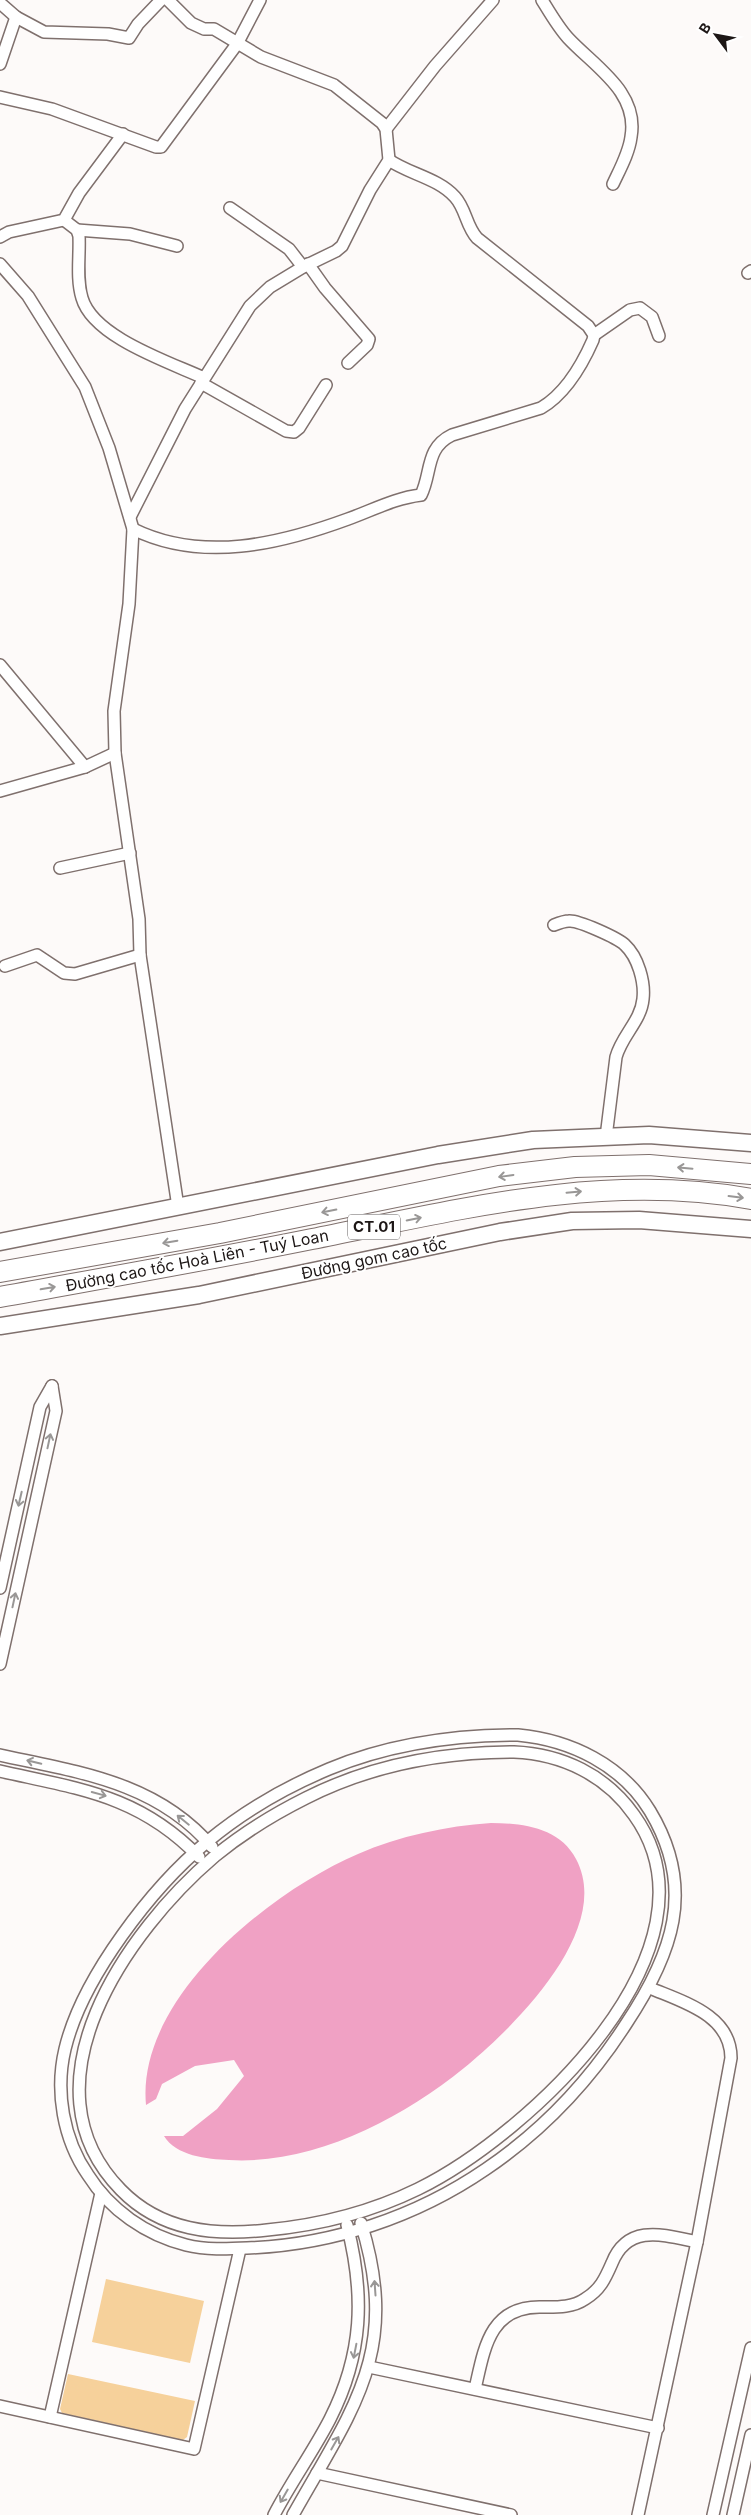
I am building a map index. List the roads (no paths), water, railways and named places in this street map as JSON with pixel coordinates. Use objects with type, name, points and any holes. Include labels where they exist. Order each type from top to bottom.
[{"type":"highway","name":"Đường cao tốc Hoà Liên - Tuý Loan","points":[[0,1272],[220,1233],[499,1176],[575,1167],[648,1165],[751,1174]]},
{"type":"highway","name":"Đường cao tốc Hoà Liên - Tuý Loan","points":[[0,1296],[222,1257],[502,1201],[575,1192],[646,1189],[751,1199]]},
{"type":"main road","points":[[0,1242],[438,1155],[534,1140],[649,1135],[751,1143]]},
{"type":"main road","name":"Đường gom cao tốc","points":[[0,1326],[199,1294],[500,1232],[572,1221],[639,1220],[751,1229]]},
{"type":"street","points":[[0,3],[16,17],[44,32],[108,34],[129,38],[138,24],[161,0]]},
{"type":"street","points":[[130,517],[172,432],[202,381],[256,299],[306,265],[329,255],[342,246],[370,190],[389,160],[386,129],[377,117],[334,85],[260,57],[220,32],[204,29],[191,23],[168,0]]},
{"type":"street","points":[[0,96],[52,109],[156,147],[164,145],[237,44],[260,0]]},
{"type":"street","points":[[386,129],[435,66],[493,0]]},
{"type":"street","points":[[542,0],[560,29],[609,76],[625,98],[632,121],[631,138],[613,184]]},
{"type":"street","points":[[0,64],[16,17]]},
{"type":"street","points":[[0,237],[9,232],[64,220],[79,193],[123,134]]},
{"type":"street","points":[[389,160],[404,170],[449,191],[458,200],[468,227],[477,238],[588,326],[594,335]]},
{"type":"street","points":[[230,208],[289,249],[306,265],[369,338],[366,345],[348,363]]},
{"type":"street","points":[[64,220],[77,230],[130,234],[177,246]]},
{"type":"street","points":[[77,230],[79,236],[79,285],[82,298],[94,320],[114,336],[202,381],[286,431],[294,432],[299,428],[326,385]]},
{"type":"street","points":[[1,267],[28,296],[85,387],[109,448],[133,529],[129,604],[114,711],[115,754],[140,919],[140,955],[178,1207]]},
{"type":"street","points":[[133,529],[164,542],[204,546],[252,546],[311,532],[394,500],[421,495],[432,454],[440,442],[462,432],[532,412],[549,404],[560,394],[573,375],[594,335],[630,310],[640,308],[652,317],[659,336]]},
{"type":"street","points":[[0,665],[85,767]]},
{"type":"street","points":[[0,792],[26,782],[85,767],[115,754]]},
{"type":"street","points":[[60,868],[130,853]]},
{"type":"street","points":[[554,924],[570,920],[597,930],[625,945],[642,977],[644,998],[640,1016],[619,1044],[616,1057],[606,1137]]},
{"type":"street","points":[[5,966],[37,956],[59,971],[75,974],[140,955]]},
{"type":"street","points":[[0,1588],[40,1407],[52,1386],[56,1411],[0,1664]]},
{"type":"street","points":[[496,1735],[535,1737],[564,1744],[597,1760],[623,1777],[638,1794],[657,1823],[670,1858],[675,1897],[669,1941],[650,1988],[616,2040],[576,2090],[510,2151],[463,2184],[437,2198],[363,2229],[288,2244],[240,2249],[201,2248],[167,2239],[130,2219],[101,2193],[81,2164],[66,2126],[61,2089],[65,2051],[79,2013],[110,1953],[142,1909],[194,1852],[252,1810],[298,1783],[348,1762],[406,1746],[452,1738],[496,1735]]},
{"type":"street","points":[[406,1746],[410,1761]]},
{"type":"street","points":[[527,1752],[563,1760],[592,1775],[614,1791],[628,1806],[644,1830],[655,1860],[660,1887],[656,1929],[639,1974],[600,2034],[561,2082],[496,2142],[445,2175],[417,2190],[358,2213],[318,2223],[253,2232],[223,2233],[194,2230],[168,2222],[136,2203],[110,2178],[92,2149],[81,2113],[78,2089],[82,2050],[91,2025],[118,1972],[137,1943],[167,1904],[206,1864],[256,1826],[306,1797],[362,1774],[410,1761],[452,1755],[527,1752]]},
{"type":"street","points":[[0,1755],[102,1778],[134,1789],[166,1808],[207,1842],[218,1854]]},
{"type":"street","points":[[0,1771],[98,1794],[129,1805],[164,1826],[206,1864]]},
{"type":"street","points":[[644,1830],[657,1823]]},
{"type":"street","points":[[638,2515],[697,2242],[730,2066],[731,2050],[726,2035],[711,2017],[650,1988]]},
{"type":"street","points":[[50,2417],[101,2193]]},
{"type":"street","points":[[293,2515],[354,2409],[369,2367],[375,2327],[375,2299],[372,2269],[358,2213]]},
{"type":"street","points":[[274,2515],[330,2420],[354,2359],[359,2326],[359,2289],[345,2216]]},
{"type":"street","points":[[475,2389],[488,2339],[497,2325],[510,2315],[527,2308],[560,2308],[581,2302],[594,2294],[603,2283],[620,2249],[639,2236],[654,2233],[697,2242]]},
{"type":"street","points":[[0,2406],[194,2449],[240,2249]]},
{"type":"street","points":[[713,2515],[751,2348]]},
{"type":"street","points":[[369,2367],[658,2428]]},
{"type":"street","points":[[733,2515],[751,2435]]},
{"type":"street","points":[[318,2473],[511,2515]]}]
